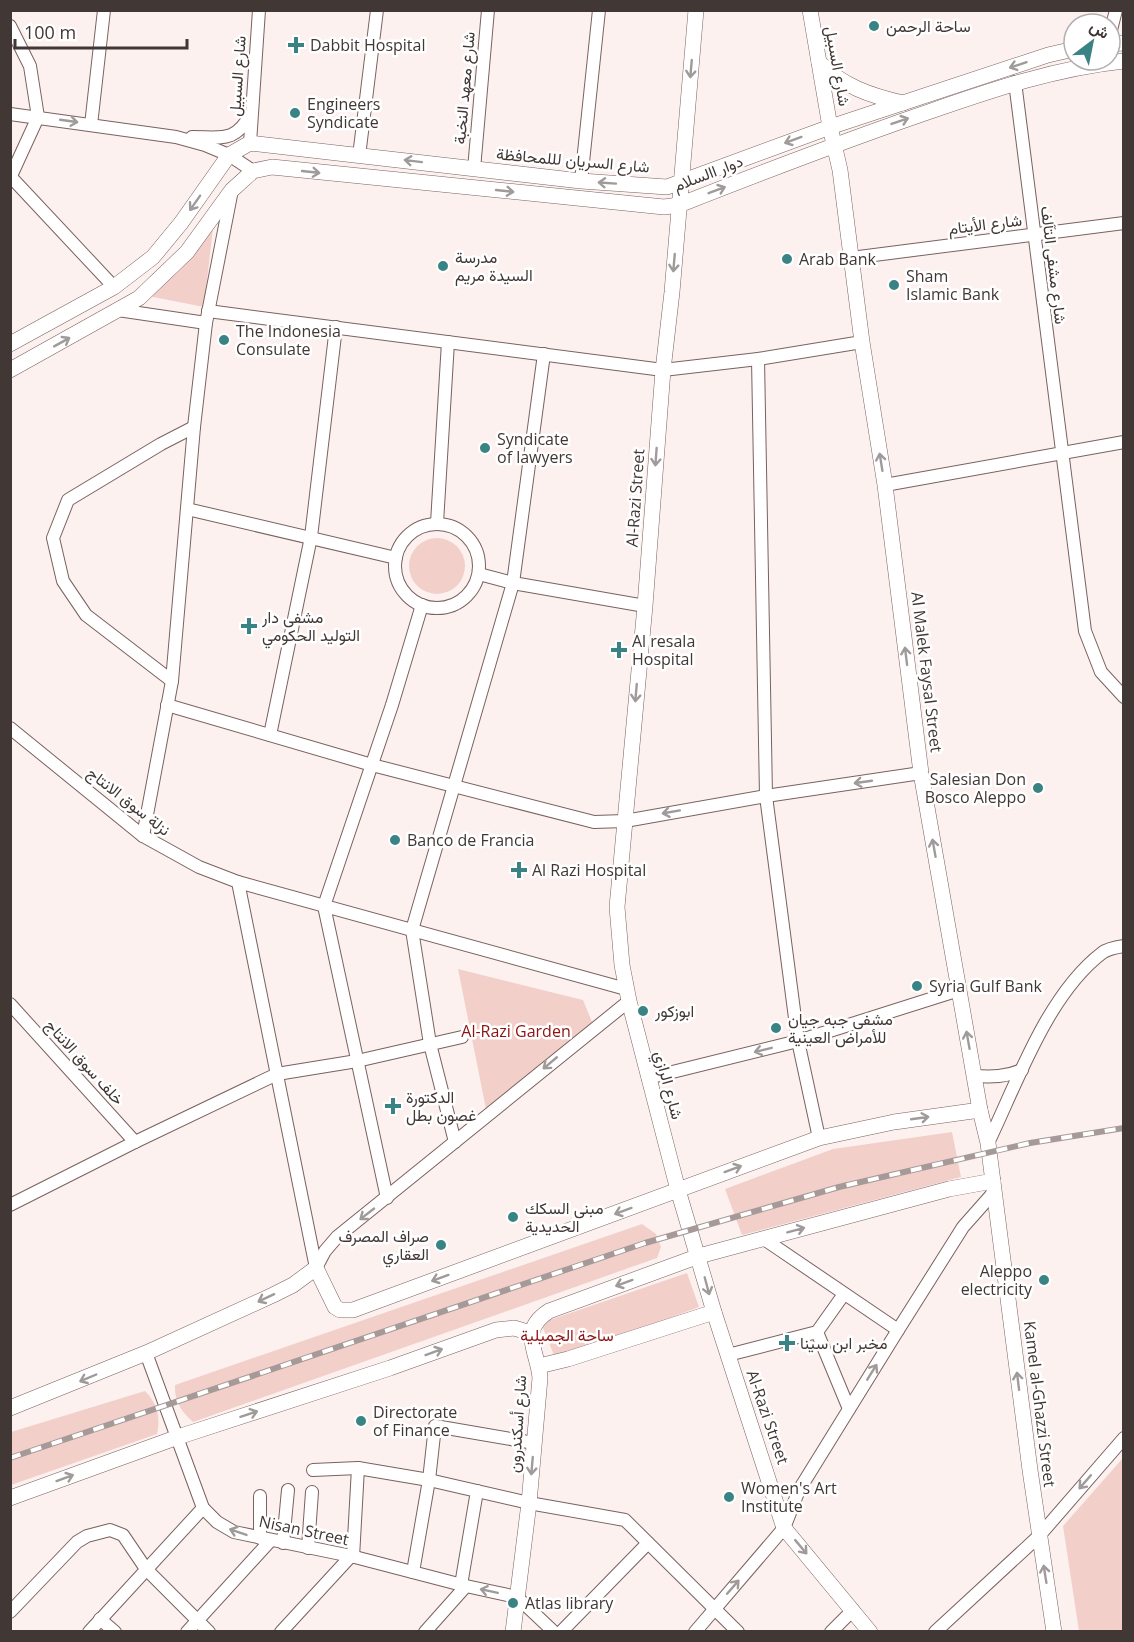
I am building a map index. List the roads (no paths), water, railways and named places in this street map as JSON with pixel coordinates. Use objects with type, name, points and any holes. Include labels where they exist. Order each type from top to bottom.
[{"type":"main road","name":"Al-Razi Street","points":[[627,995],[617,907],[696,10]]},
{"type":"main road","name":"شارع السبيل","points":[[810,10],[830,127]]},
{"type":"main road","name":"شارع السريان لللمحافظة","points":[[250,143],[581,181],[668,187],[830,127],[1062,52]]},
{"type":"main road","name":"دوار االسلام","points":[[253,171],[272,168],[664,207],[679,205],[834,144],[1015,82],[1089,64],[1124,61]]},
{"type":"main road","points":[[819,62],[829,73],[857,89],[877,97],[903,103]]},
{"type":"main road","name":"Al Malek Faysal Street","points":[[830,127],[840,170],[862,342],[885,485],[921,773],[994,1186]]},
{"type":"main road","points":[[10,344],[114,287],[153,257],[181,223],[229,154],[250,143]]},
{"type":"main road","points":[[10,370],[139,298],[187,252],[232,190],[253,171]]},
{"type":"main road","name":"شارع الرازي","points":[[627,995],[678,1190]]},
{"type":"main road","points":[[10,1408],[146,1353],[283,1290],[316,1268],[335,1307],[340,1310],[353,1310],[819,1138],[894,1122],[980,1110]]},
{"type":"main road","points":[[539,1366],[532,1348],[531,1333],[539,1318],[549,1311],[699,1256],[949,1189],[994,1186]]},
{"type":"main road","name":"Kamel al-Ghazzi Street","points":[[994,1186],[1039,1536],[1054,1632]]},
{"type":"main road","name":"Al-Razi Street","points":[[678,1190],[714,1312],[784,1527],[870,1632]]},
{"type":"main road","name":"شارع أسكندرون","points":[[513,1632],[529,1503],[539,1366],[568,1359],[714,1312]]},
{"type":"main road","points":[[10,1498],[178,1437],[390,1368],[496,1330],[514,1328],[531,1333]]},
{"type":"street","points":[[92,125],[104,10]]},
{"type":"street","name":"شارع السبيل","points":[[250,143],[259,10]]},
{"type":"street","points":[[359,156],[377,10]]},
{"type":"street","name":"شارع معهد النخبة","points":[[474,169],[488,10]]},
{"type":"street","points":[[581,181],[599,10]]},
{"type":"street","points":[[10,26],[30,66],[38,117],[11,177],[114,287]]},
{"type":"street","name":"شارع مشفى التآلف","points":[[1015,82],[1085,631],[1101,672],[1124,697]]},
{"type":"street","points":[[176,137],[228,136],[237,133],[245,125],[252,112]]},
{"type":"street","points":[[10,114],[176,137],[205,144],[229,154],[253,171]]},
{"type":"street","points":[[143,836],[172,681],[194,427],[207,317],[232,190]]},
{"type":"street","name":"شارع الأيتام","points":[[851,258],[1124,224]]},
{"type":"street","points":[[118,310],[336,327],[663,369],[758,359],[862,342]]},
{"type":"street","points":[[270,735],[311,537],[336,327]]},
{"type":"street","points":[[437,523],[448,342]]},
{"type":"street","points":[[455,1142],[430,1044],[412,930],[513,583],[543,354]]},
{"type":"street","points":[[758,359],[766,796],[798,1041],[819,1138]]},
{"type":"street","points":[[172,681],[86,615],[63,580],[54,538],[68,500],[161,444],[194,427]]},
{"type":"street","points":[[885,485],[1124,442]]},
{"type":"street","points":[[187,509],[396,558]]},
{"type":"street","points":[[437,523],[455,527],[467,535],[477,553],[479,574],[473,590],[463,600],[451,606],[436,608],[422,605],[409,597],[401,588],[396,573],[396,558],[401,543],[412,532],[425,525],[437,523]]},
{"type":"street","points":[[479,574],[513,583],[645,606]]},
{"type":"street","points":[[387,1198],[324,906],[392,705],[422,605]]},
{"type":"street","points":[[167,705],[372,765],[594,822],[625,821],[766,796],[921,773]]},
{"type":"street","name":"نزلة سوق الانتاج","points":[[10,728],[143,836],[199,867],[238,882],[412,930],[627,995]]},
{"type":"street","points":[[238,882],[316,1268]]},
{"type":"street","points":[[988,1143],[1022,1070],[1063,994],[1103,952],[1124,946]]},
{"type":"street","points":[[648,1078],[798,1041],[959,990]]},
{"type":"street","points":[[316,1268],[325,1251],[337,1237],[455,1142],[627,995]]},
{"type":"street","name":"خلف سوق الانتاج","points":[[10,1004],[135,1142]]},
{"type":"street","points":[[10,1205],[277,1074],[357,1061],[462,1037]]},
{"type":"street","points":[[975,1076],[995,1077],[1022,1070]]},
{"type":"street","points":[[695,1632],[784,1527],[799,1490],[963,1227],[994,1186]]},
{"type":"street","points":[[764,1239],[898,1330]]},
{"type":"street","points":[[728,1355],[817,1332],[844,1294]]},
{"type":"street","points":[[817,1332],[849,1409]]},
{"type":"street","points":[[89,1632],[203,1508],[146,1353]]},
{"type":"street","points":[[413,1572],[429,1480],[435,1426],[534,1443]]},
{"type":"street","points":[[935,1632],[1039,1536],[1124,1438]]},
{"type":"street","points":[[281,1632],[352,1557],[358,1468]]},
{"type":"street","points":[[313,1470],[358,1468],[625,1520],[738,1632]]},
{"type":"street","points":[[187,1632],[272,1540],[288,1490]]},
{"type":"street","points":[[425,1632],[464,1586],[477,1491]]},
{"type":"street","points":[[308,1548],[312,1492]]},
{"type":"street","points":[[260,1496],[272,1540]]},
{"type":"street","name":"Nisan Street","points":[[203,1508],[234,1532],[352,1557],[517,1597]]},
{"type":"street","points":[[10,1612],[77,1542],[87,1536],[110,1530],[123,1535],[146,1569],[209,1632]]},
{"type":"street","points":[[561,1632],[648,1543]]},
{"type":"street","points":[[517,1597],[554,1632]]},
{"type":"street","points":[[831,1632],[853,1610]]},
{"type":"street","points":[[100,1619],[115,1632]]},
{"type":"railway","points":[[10,1458],[645,1243],[839,1187],[1030,1143],[1124,1128]]},
{"type":"place","name":"ساحة الرحمن","points":[[874,26]]},
{"type":"place","name":"Dabbit Hospital","points":[[296,45]]},
{"type":"place","name":"Engineers Syndicate","points":[[295,113]]},
{"type":"place","name":"Arab Bank","points":[[787,259]]},
{"type":"place","name":"مدرسة السيدة مريم","points":[[443,266]]},
{"type":"place","name":"Sham Islamic Bank","points":[[894,285]]},
{"type":"place","name":"The Indonesia Consulate","points":[[224,340]]},
{"type":"place","name":"Syndicate of lawyers","points":[[485,448]]},
{"type":"place","name":"مشفى دار التوليد الحكومي","points":[[249,626]]},
{"type":"place","name":"Al resala Hospital","points":[[619,650]]},
{"type":"place","name":"Salesian Don Bosco Aleppo","points":[[1038,788]]},
{"type":"place","name":"Banco de Francia","points":[[395,840]]},
{"type":"place","name":"Al Razi Hospital","points":[[519,870]]},
{"type":"place","name":"Syria Gulf Bank","points":[[917,986]]},
{"type":"place","name":"ابوزكور","points":[[643,1011]]},
{"type":"place","name":"مشفى جبه جيان للأمراض العينية","points":[[776,1028]]},
{"type":"place","name":"الدكتورة غصون بطل","points":[[393,1106]]},
{"type":"place","name":"مبنى السكك الحديدية","points":[[513,1217]]},
{"type":"place","name":"صراف المصرف العقاري","points":[[441,1245]]},
{"type":"place","name":"Aleppo electricity","points":[[1044,1280]]},
{"type":"place","name":"مخبر ابن سينا","points":[[787,1343]]},
{"type":"place","name":"Directorate of Finance","points":[[361,1421]]},
{"type":"place","name":"Women's Art Institute","points":[[729,1497]]},
{"type":"place","name":"Atlas library","points":[[513,1603]]},
{"type":"park label","name":"Al-Razi Garden","points":[[516,1031]]},
{"type":"park label","name":"ساحة الجميلية","points":[[567,1335]]}]
